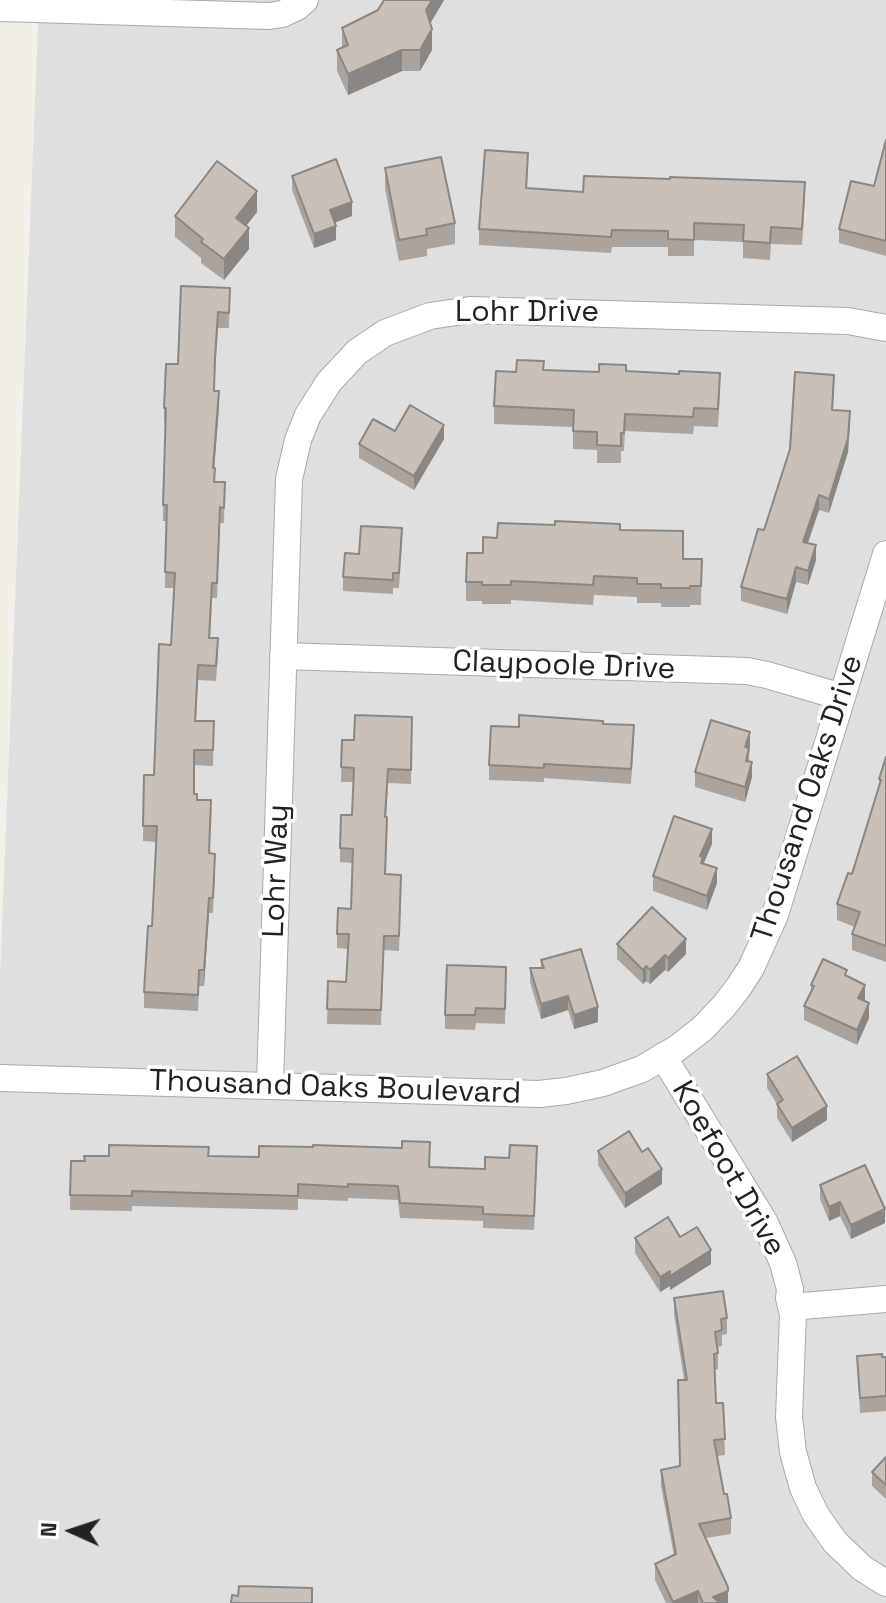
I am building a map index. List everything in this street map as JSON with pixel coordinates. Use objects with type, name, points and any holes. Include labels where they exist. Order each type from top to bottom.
[{"type":"street","points":[[0,8],[269,16],[282,14],[305,0]]},
{"type":"street","name":"Lohr Drive","points":[[283,656],[289,479],[298,440],[308,415],[329,382],[357,352],[385,333],[430,316],[470,310],[848,321],[886,328]]},
{"type":"street","name":"Thousand Oaks Drive","points":[[663,1056],[702,1029],[724,1006],[751,968],[775,915],[886,554]]},
{"type":"street","name":"Claypoole Drive","points":[[283,656],[747,671],[842,697]]},
{"type":"street","name":"Lohr Way","points":[[270,1085],[283,656]]},
{"type":"street","name":"Thousand Oaks Boulevard","points":[[0,1078],[526,1094],[591,1087],[642,1069],[663,1056]]},
{"type":"street","name":"Koefoot Drive","points":[[663,1056],[765,1223],[783,1263],[793,1314],[789,1417],[793,1452],[803,1488],[816,1515],[835,1542],[862,1568],[886,1583]]},
{"type":"street","points":[[791,1307],[886,1299]]},
{"type":"shaded area","points":[[39,0],[886,0],[886,1603],[0,1603],[0,977]]},
{"type":"building","points":[[384,0],[432,0],[426,10],[432,29],[420,50],[402,50],[348,74],[337,50],[348,45],[342,28],[378,10]]},
{"type":"building","points":[[886,140],[886,241],[839,229],[851,181],[874,186]]},
{"type":"building","points":[[485,150],[528,153],[526,188],[583,192],[584,176],[805,182],[802,229],[771,227],[770,243],[743,241],[744,225],[694,223],[694,240],[668,239],[668,231],[612,230],[611,237],[479,229]]},
{"type":"building","points":[[441,157],[455,223],[426,229],[427,235],[399,240],[385,168]]},
{"type":"building","points":[[336,159],[352,202],[330,210],[336,226],[314,234],[292,176]]},
{"type":"building","points":[[217,161],[257,191],[236,218],[249,228],[224,259],[175,216]]},
{"type":"building","points":[[181,286],[230,288],[229,313],[218,312],[215,358],[214,391],[219,391],[214,482],[225,482],[224,508],[220,507],[217,583],[212,583],[209,638],[218,638],[216,666],[198,665],[195,721],[214,721],[213,750],[194,750],[194,794],[197,794],[197,800],[211,800],[209,853],[215,854],[213,898],[209,898],[204,970],[199,970],[198,995],[144,992],[148,926],[152,926],[157,826],[143,826],[144,775],[154,775],[159,644],[171,645],[175,573],[165,572],[167,505],[163,505],[164,408],[166,364],[178,364]]},
{"type":"building","points":[[517,360],[544,361],[543,370],[599,372],[599,364],[626,365],[626,371],[720,373],[718,409],[694,408],[693,417],[625,414],[621,446],[597,445],[597,432],[573,431],[574,410],[494,406],[496,371],[516,372]]},
{"type":"building","points":[[795,372],[834,375],[832,410],[850,411],[848,438],[829,499],[819,495],[803,542],[816,545],[808,571],[796,567],[787,599],[741,587],[758,529],[764,530],[790,449]]},
{"type":"building","points":[[410,405],[444,425],[414,476],[359,444],[373,419],[395,431]]},
{"type":"building","points":[[555,521],[620,524],[620,530],[683,531],[683,559],[702,559],[701,586],[661,588],[661,584],[637,584],[637,578],[594,576],[593,585],[511,581],[511,585],[482,585],[482,582],[466,582],[467,553],[483,553],[483,537],[497,538],[498,523],[555,525]]},
{"type":"building","points":[[361,526],[402,528],[399,573],[393,573],[393,580],[343,577],[345,553],[359,554]]},
{"type":"building","points":[[355,715],[412,717],[411,770],[388,769],[385,874],[401,875],[399,936],[384,936],[381,1010],[327,1009],[328,981],[346,982],[349,934],[337,934],[338,908],[351,909],[353,849],[340,848],[341,815],[352,815],[354,768],[341,767],[342,740],[354,740]]},
{"type":"building","points":[[519,715],[634,725],[631,769],[544,764],[544,768],[489,765],[491,726],[519,727]]},
{"type":"building","points":[[711,720],[750,732],[745,747],[749,748],[746,761],[752,762],[745,787],[695,772]]},
{"type":"building","points":[[886,757],[886,946],[852,934],[860,912],[837,904],[848,873],[852,874]]},
{"type":"building","points":[[674,816],[712,829],[700,856],[703,857],[701,863],[717,868],[707,896],[653,876]]},
{"type":"building","points":[[652,907],[686,939],[668,958],[665,955],[650,970],[646,966],[643,970],[617,944]]},
{"type":"building","points":[[581,949],[598,1007],[574,1015],[568,996],[541,1004],[530,968],[544,968],[541,960]]},
{"type":"building","points":[[823,959],[847,970],[845,975],[865,985],[858,998],[869,1003],[857,1030],[804,1006]]},
{"type":"building","points":[[447,965],[506,967],[505,1009],[476,1008],[475,1015],[445,1015]]},
{"type":"building","points":[[797,1056],[827,1106],[792,1128],[777,1104],[783,1100],[767,1074]]},
{"type":"building","points":[[629,1131],[642,1152],[648,1148],[662,1169],[625,1193],[598,1151]]},
{"type":"building","points":[[402,1141],[430,1142],[429,1167],[485,1169],[485,1157],[509,1158],[510,1145],[537,1146],[534,1216],[483,1214],[483,1207],[400,1203],[398,1186],[298,1184],[298,1196],[132,1191],[132,1196],[70,1195],[71,1161],[85,1161],[84,1156],[109,1156],[109,1145],[209,1147],[208,1156],[259,1157],[259,1146],[402,1148]]},
{"type":"building","points":[[865,1165],[885,1209],[851,1225],[840,1202],[829,1207],[820,1185]]},
{"type":"building","points":[[668,1217],[680,1237],[697,1227],[711,1250],[670,1276],[670,1271],[660,1277],[635,1238]]},
{"type":"building","points":[[723,1291],[727,1318],[721,1319],[722,1330],[715,1332],[718,1353],[714,1354],[716,1403],[723,1403],[725,1439],[714,1440],[731,1518],[699,1524],[728,1591],[713,1597],[720,1603],[703,1603],[698,1591],[673,1602],[655,1564],[676,1554],[661,1470],[680,1466],[678,1380],[687,1380],[674,1298]]},
{"type":"building","points":[[882,1354],[886,1357],[886,1396],[860,1398],[857,1356]]},
{"type":"building","points":[[886,1457],[886,1485],[872,1472]]},
{"type":"building","points":[[239,1586],[312,1588],[312,1603],[231,1603],[232,1595],[238,1596]]}]
